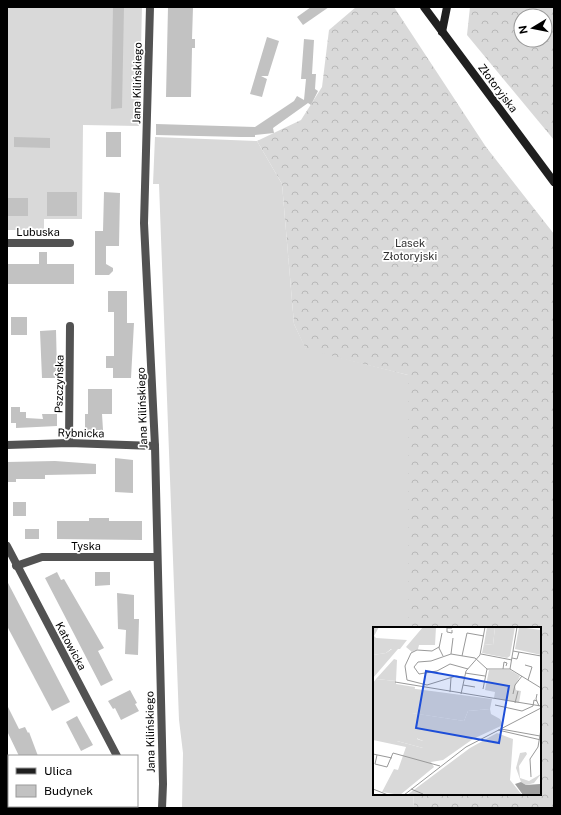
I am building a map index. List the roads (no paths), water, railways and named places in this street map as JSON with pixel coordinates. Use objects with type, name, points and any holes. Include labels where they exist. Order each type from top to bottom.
[{"type":"street","name":"Jana Kilińskiego","points":[[150,7],[144,223],[154,446],[163,784],[162,808]]},
{"type":"street","name":"Złotoryjska","points":[[424,7],[554,182]]},
{"type":"street","points":[[442,32],[447,7]]},
{"type":"street","name":"Lubuska","points":[[7,243],[70,243]]},
{"type":"street","name":"Pszczyńska","points":[[69,443],[70,326]]},
{"type":"street","name":"Rybnicka","points":[[7,445],[69,443],[154,446]]},
{"type":"street","name":"Katowicka","points":[[7,546],[16,566],[116,755]]},
{"type":"street","name":"Tyska","points":[[16,566],[42,557],[157,557]]},
{"type":"park label","name":"Lasek Złotoryjski","points":[[410,249]]}]
